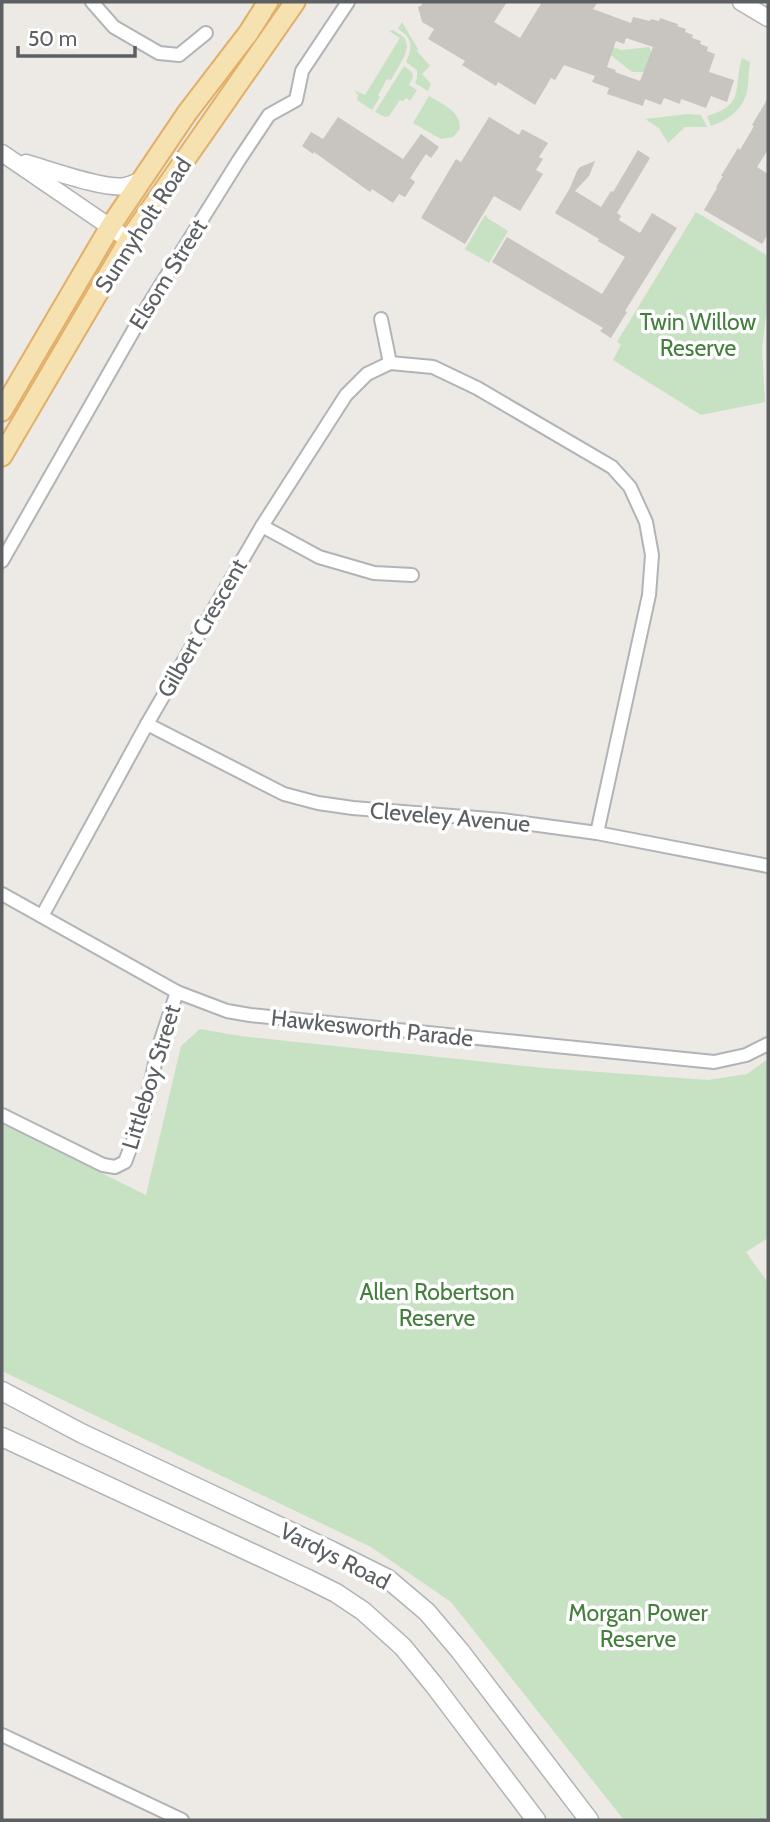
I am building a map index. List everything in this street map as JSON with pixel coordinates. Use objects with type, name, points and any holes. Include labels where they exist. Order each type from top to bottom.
[{"type":"main road","name":"Sunnyholt Road","points":[[2,411],[110,227],[187,113],[249,32],[268,2]]},
{"type":"main road","name":"Sunnyholt Road","points":[[2,456],[129,240],[295,2]]},
{"type":"main road","name":"Vardys Road","points":[[2,1391],[92,1439],[388,1580],[413,1600],[446,1634],[589,1820]]},
{"type":"main road","name":"Vardys Road","points":[[2,1437],[307,1579],[336,1593],[363,1611],[403,1647],[536,1820]]},
{"type":"street","points":[[92,2],[114,27],[159,53],[179,55],[206,33]]},
{"type":"street","name":"Elsom Street","points":[[2,561],[144,312],[269,115],[296,100],[302,71],[348,2]]},
{"type":"street","points":[[741,2],[768,18]]},
{"type":"street","points":[[6,155],[113,186],[125,186],[142,180]]},
{"type":"street","points":[[6,155],[129,240]]},
{"type":"street","points":[[380,319],[390,363],[433,367],[477,388],[612,467],[630,487],[646,522],[652,555],[649,595],[597,833]]},
{"type":"street","name":"Gilbert Crescent","points":[[42,916],[147,724],[262,526],[346,395],[368,374],[390,363]]},
{"type":"street","points":[[262,526],[319,557],[373,573],[412,575]]},
{"type":"street","name":"Cleveley Avenue","points":[[147,724],[284,794],[318,803],[502,820],[597,833],[768,866]]},
{"type":"street","name":"Hawkesworth Parade","points":[[2,894],[177,992],[227,1011],[714,1062],[746,1055],[768,1045]]},
{"type":"street","name":"Littleboy Street","points":[[2,1115],[103,1166],[115,1167],[125,1162],[144,1112],[159,1046],[177,992]]},
{"type":"street","points":[[2,1735],[182,1820]]},
{"type":"green space","points":[[402,22],[417,51],[430,66],[422,74],[431,84],[428,91],[415,83],[417,70],[406,62],[410,43],[407,36],[398,29]]},
{"type":"green space","points":[[393,30],[405,38],[407,47],[404,57],[391,80],[387,79],[372,110],[357,100],[358,95],[354,90],[365,95],[400,38],[389,31]]},
{"type":"green space","points":[[604,44],[622,50],[649,47],[660,70],[632,72],[602,48]]},
{"type":"green space","points":[[742,58],[750,62],[745,98],[734,113],[711,126],[707,116],[728,107],[733,101]]},
{"type":"green space","points":[[404,66],[412,72],[409,85],[417,90],[410,101],[406,98],[400,100],[389,116],[385,117],[375,112]]},
{"type":"green space","points":[[429,96],[450,109],[457,117],[460,129],[453,137],[441,139],[413,123]]},
{"type":"green space","points":[[701,115],[707,127],[685,127],[668,143],[659,128],[645,119]]},
{"type":"green space","name":"Twin Willow Reserve","points":[[696,212],[768,256],[768,297],[762,349],[765,402],[701,415],[613,360],[621,345],[617,342]]},
{"type":"green space","points":[[485,215],[508,231],[489,263],[465,249]]},
{"type":"green space","name":"Allen Robertson Reserve","points":[[200,1029],[240,1036],[544,1068],[708,1080],[747,1074],[768,1059],[768,1238],[746,1252],[768,1283],[768,1820],[624,1820],[451,1602],[371,1547],[2,1371],[2,1124],[146,1195],[181,1046]]},
{"type":"building","points":[[422,2],[507,2],[494,22],[520,38],[542,2],[598,2],[593,9],[631,23],[633,17],[650,21],[659,21],[660,18],[678,24],[677,26],[686,29],[685,32],[693,35],[692,38],[708,47],[707,51],[715,54],[709,72],[734,80],[727,102],[711,96],[706,108],[681,99],[680,104],[664,98],[661,105],[645,99],[643,106],[607,94],[609,88],[592,82],[595,76],[564,65],[555,80],[551,78],[535,105],[498,82],[496,86],[478,75],[462,65],[465,61],[428,39],[434,29],[422,22],[418,7]],"holes":[[[626,38],[653,47],[640,81],[607,67],[616,41],[624,44]]]},
{"type":"building","points":[[768,98],[768,150],[757,167],[768,174],[768,234],[762,244],[704,210],[721,176],[738,148],[740,150]]},
{"type":"building","points":[[338,117],[403,159],[421,134],[439,147],[431,158],[426,154],[410,178],[415,182],[405,197],[399,194],[393,203],[372,189],[370,192],[302,146],[311,132],[323,139]]},
{"type":"building","points":[[489,117],[519,135],[522,129],[548,143],[539,157],[543,159],[536,170],[543,174],[520,211],[494,196],[465,244],[421,218],[456,159],[461,162]]},
{"type":"building","points":[[638,150],[650,158],[617,213],[621,216],[619,220],[640,233],[652,213],[677,228],[611,338],[600,331],[603,328],[492,262],[507,237],[602,294],[625,257],[555,213],[580,167],[595,161],[589,176],[575,191],[601,207]]},
{"type":"park label","name":"Morgan Power Reserve","points":[[638,1626]]}]
